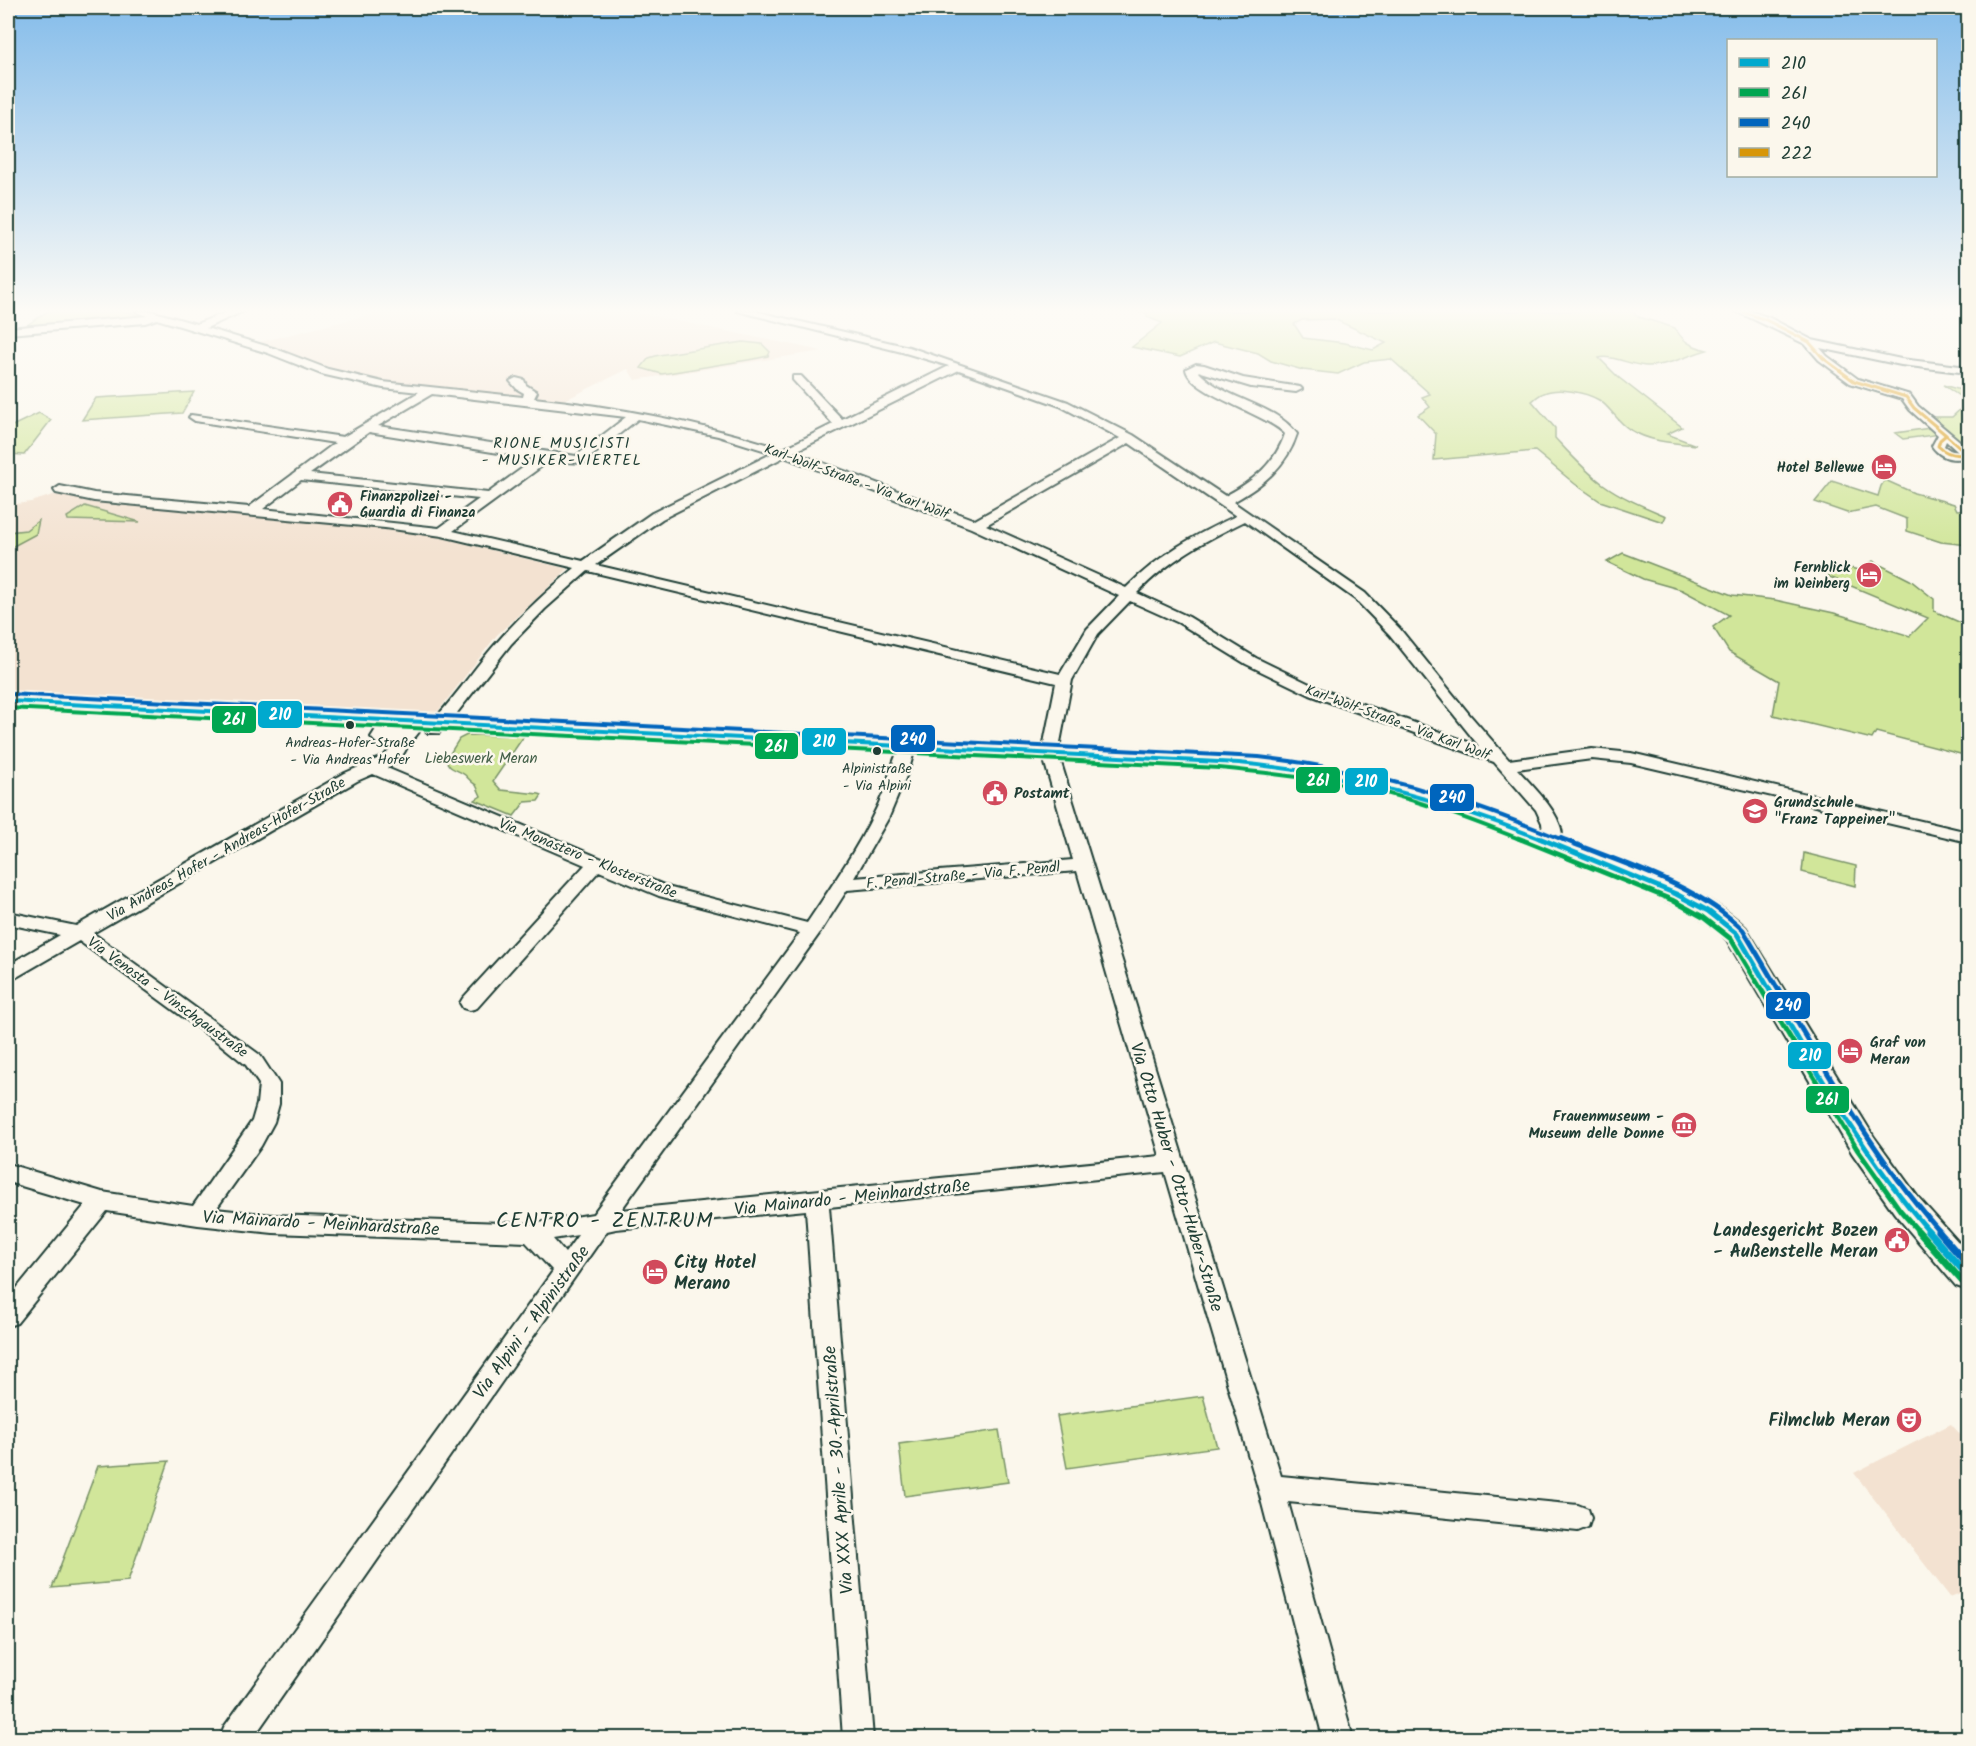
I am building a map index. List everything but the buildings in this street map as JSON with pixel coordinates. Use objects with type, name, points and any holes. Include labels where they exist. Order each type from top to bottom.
[{"type":"main road","points":[[8,701],[411,726],[908,745],[1219,761],[1326,773],[1430,799],[1553,844],[1635,878],[1706,908],[1729,924],[1863,1144],[1906,1205],[1968,1276]]},
{"type":"street","points":[[251,512],[345,441],[426,392]]},
{"type":"street","name":"Karl-Wolf-Straße - Via Karl Wolf","points":[[444,392],[636,415],[721,433],[784,453],[976,525],[1128,593],[1184,620],[1251,661],[1315,692],[1504,762]]},
{"type":"street","points":[[530,401],[528,395],[531,392]]},
{"type":"street","points":[[811,392],[841,425]]},
{"type":"street","name":"Via Andreas Hofer - Andreas-Hofer-Straße","points":[[8,974],[371,767],[386,763],[401,747],[411,726],[537,608],[620,539],[657,516],[905,392]]},
{"type":"street","points":[[1032,392],[1064,404],[1129,438],[1360,596],[1395,632],[1463,717],[1548,814],[1553,831],[1553,844]]},
{"type":"street","points":[[1217,392],[1282,422],[1291,434],[1289,445],[1268,473],[1224,502]]},
{"type":"street","points":[[1889,392],[1906,398],[1914,408],[1946,435]]},
{"type":"street","points":[[366,428],[546,457],[579,460],[636,415]]},
{"type":"street","points":[[195,417],[345,441]]},
{"type":"street","points":[[976,525],[1129,438]]},
{"type":"street","points":[[442,532],[546,457]]},
{"type":"street","points":[[298,476],[492,497]]},
{"type":"street","points":[[60,490],[94,497],[385,524],[442,532],[1064,680]]},
{"type":"street","points":[[1050,753],[1064,680],[1092,632],[1149,573],[1196,539],[1245,516]]},
{"type":"street","name":"Via Alpini - Alpinistraße","points":[[235,1738],[812,930],[842,885],[888,799],[908,745]]},
{"type":"street","name":"Via Otto Huber - Otto-Huber-Straße","points":[[1050,753],[1271,1488],[1338,1738]]},
{"type":"street","points":[[1504,762],[1592,754],[1631,758],[1968,837]]},
{"type":"street","name":"Via Monastero - Klosterstraße","points":[[371,767],[665,892],[812,930]]},
{"type":"street","points":[[470,1004],[596,864]]},
{"type":"street","name":"F. Pendl-Straße - Via F. Pendl","points":[[842,885],[1085,865]]},
{"type":"street","points":[[8,918],[81,933]]},
{"type":"street","name":"Via Venosta - Vinschgaustraße","points":[[81,933],[253,1060],[269,1084],[268,1104],[263,1122],[253,1140],[198,1216]]},
{"type":"street","name":"Via Mainardo - Meinhardstraße","points":[[8,1173],[102,1201],[198,1216],[273,1224],[532,1233],[601,1223],[1172,1163]]},
{"type":"street","points":[[8,1316],[102,1201]]},
{"type":"street","name":"Via XXX Aprile - 30.-Aprilstraße","points":[[817,1201],[858,1738]]},
{"type":"street","points":[[532,1233],[567,1270]]},
{"type":"street","points":[[1271,1488],[1578,1518]]},
{"type":"shaded area","points":[[478,392],[580,392],[561,402]]},
{"type":"shaded area","points":[[53,495],[377,528],[434,536],[568,569],[497,635],[435,715],[8,694],[8,508],[9,505],[31,502]]},
{"type":"shaded area","points":[[1951,1424],[1968,1443],[1968,1590],[1950,1597],[1854,1473]]},
{"type":"green space","points":[[194,392],[182,413],[82,420],[96,398]]},
{"type":"green space","points":[[1428,392],[1546,392],[1532,401],[1555,428],[1555,438],[1603,484],[1618,494],[1666,516],[1663,522],[1600,501],[1535,451],[1434,460],[1436,434],[1418,415],[1430,407],[1422,397],[1430,394]]},
{"type":"green space","points":[[1576,392],[1638,392],[1682,427],[1667,434],[1696,445],[1645,437],[1625,426],[1599,400]]},
{"type":"green space","points":[[1954,392],[1968,392],[1968,402]]},
{"type":"green space","points":[[1968,402],[1968,447],[1949,433],[1903,439],[1895,433],[1930,428],[1930,417],[1952,417]]},
{"type":"green space","points":[[39,413],[51,420],[24,455],[8,454],[8,428]]},
{"type":"green space","points":[[1885,480],[1914,493],[1954,504],[1957,510],[1968,509],[1968,545],[1941,542],[1907,531],[1907,519],[1876,507],[1847,513],[1815,502],[1832,481],[1878,496]]},
{"type":"green space","points":[[85,506],[140,522],[68,520],[67,517]]},
{"type":"green space","points":[[39,520],[36,534],[8,549],[8,532],[26,530]]},
{"type":"green space","points":[[1623,553],[1732,595],[1775,600],[1834,613],[1910,636],[1928,618],[1827,576],[1845,567],[1859,570],[1873,561],[1910,580],[1934,599],[1934,611],[1968,626],[1968,756],[1876,732],[1872,739],[1773,715],[1779,681],[1729,652],[1713,627],[1729,615],[1682,590],[1643,579],[1607,562]]},
{"type":"green space","name":"Liebeswerk Meran","points":[[467,735],[524,736],[493,781],[501,790],[542,795],[538,801],[525,802],[514,816],[475,800],[481,796],[476,785],[465,775],[451,768],[446,760],[459,739]]},
{"type":"green space","points":[[1804,853],[1856,866],[1855,886],[1802,872]]},
{"type":"green space","points":[[1203,1396],[1217,1447],[1067,1468],[1057,1416]]},
{"type":"green space","points":[[999,1430],[1008,1482],[905,1496],[899,1444]]},
{"type":"green space","points":[[169,1461],[128,1581],[52,1588],[98,1466]]},
{"type":"transit line","name":"222","points":[[1891,392],[1906,397],[1914,408],[1946,435]]},
{"type":"transit line","name":"222","points":[[1946,435],[1964,451],[1966,454],[1951,455],[1941,449],[1938,446],[1940,440],[1946,435]]},
{"type":"transit line","name":"240","points":[[8,694],[1219,754],[1318,765],[1408,784],[1498,814],[1668,882],[1716,906],[1730,917],[1743,930],[1869,1141],[1912,1200],[1968,1265]]},
{"type":"transit line","name":"210","points":[[8,701],[1219,761],[1318,772],[1357,779],[1436,800],[1552,843],[1660,887],[1708,911],[1737,934],[1863,1145],[1906,1205],[1968,1276]]},
{"type":"transit line","name":"261","points":[[8,708],[1219,768],[1317,780],[1406,799],[1493,828],[1656,894],[1688,908],[1718,927],[1731,939],[1857,1149],[1900,1210],[1962,1281]]},
{"type":"place","name":"Hotel Bellevue","points":[[1884,467]]},
{"type":"place","name":"Finanzpolizei - Guardia di Finanza","points":[[340,504]]},
{"type":"place","name":"Fernblick im Weinberg","points":[[1869,575]]},
{"type":"place","name":"Andreas-Hofer-Straße - Via Andreas Hofer","points":[[350,725]]},
{"type":"place","name":"Alpinistraße - Via Alpini","points":[[877,751]]},
{"type":"place","name":"Postamt","points":[[995,793]]},
{"type":"place","name":"Grundschule \"Franz Tappeiner\"","points":[[1755,811]]},
{"type":"place","name":"Graf von Meran","points":[[1850,1051]]},
{"type":"place","name":"Frauenmuseum - Museum delle Donne","points":[[1684,1125]]},
{"type":"place","name":"Landesgericht Bozen - Außenstelle Meran","points":[[1897,1240]]},
{"type":"place","name":"City Hotel Merano","points":[[655,1272]]},
{"type":"place","name":"Filmclub Meran","points":[[1909,1420]]},
{"type":"district","name":"RIONE MUSICISTI - MUSIKER-VIERTEL","points":[[562,452]]},
{"type":"district","name":"CENTRO - ZENTRUM","points":[[605,1220]]}]
